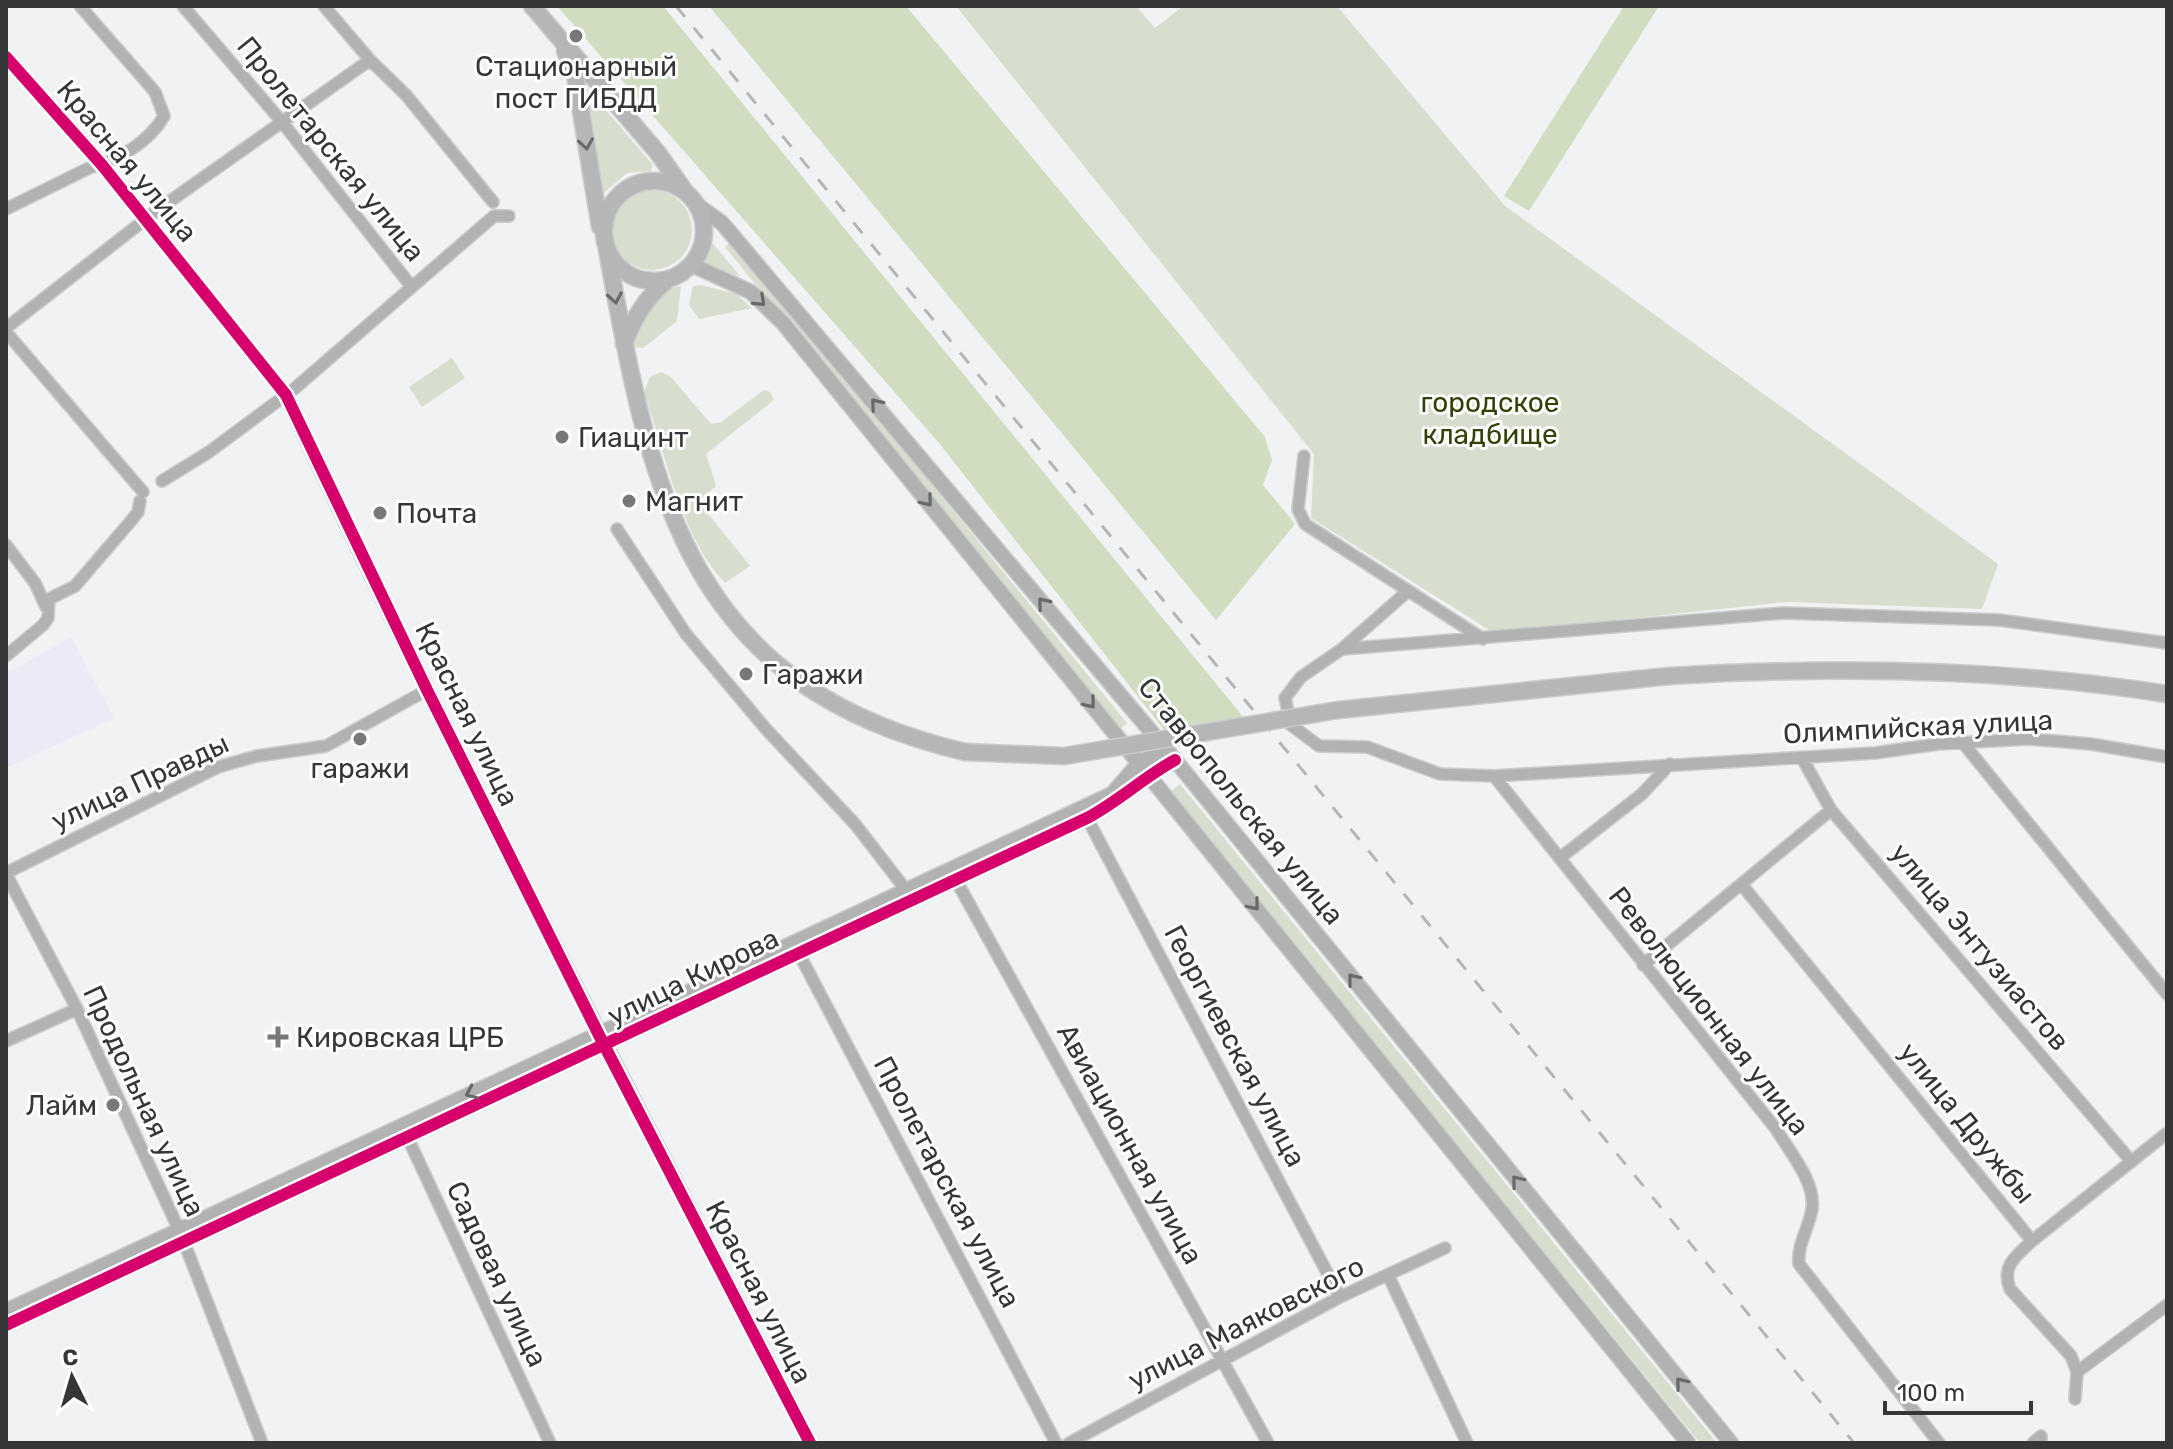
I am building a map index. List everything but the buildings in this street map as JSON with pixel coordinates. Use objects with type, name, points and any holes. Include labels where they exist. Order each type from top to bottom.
[{"type":"main road","points":[[532,6],[658,153],[703,217],[703,242],[692,265],[667,280],[640,307],[624,345]]},
{"type":"main road","points":[[562,42],[575,75],[624,345],[647,438],[678,527],[703,582],[726,614],[789,674],[824,699],[915,740],[965,752],[1064,756],[1338,710],[1669,676],[1788,669],[1913,670],[2089,683],[2167,694]]},
{"type":"main road","points":[[667,280],[652,282],[624,273],[605,243],[607,211],[624,190],[649,181],[662,181],[686,192]]},
{"type":"main road","name":"Ставропольская улица","points":[[697,205],[722,223],[1170,754],[1731,1443]]},
{"type":"main road","name":"Ставропольская улица","points":[[692,265],[751,292],[783,323],[1688,1443]]},
{"type":"street","points":[[6,209],[89,168],[102,165],[153,135],[164,116],[155,92],[80,6]]},
{"type":"street","name":"Пролетарская улица","points":[[183,6],[282,122],[411,286]]},
{"type":"street","points":[[324,6],[370,60],[406,95],[493,202]]},
{"type":"street","name":"Красная улица","points":[[6,57],[102,165],[286,395],[427,690],[602,1040],[810,1443]]},
{"type":"street","points":[[46,607],[49,599],[75,586],[138,512],[141,496],[6,330],[145,220],[370,60]]},
{"type":"street","points":[[162,481],[209,452],[286,395],[494,216],[509,216]]},
{"type":"street","points":[[1304,456],[1298,509],[1305,524],[1483,640]]},
{"type":"street","points":[[617,529],[686,634],[766,729],[855,824],[906,890]]},
{"type":"street","points":[[6,545],[35,583],[48,618],[6,656]]},
{"type":"street","points":[[1342,649],[1408,591]]},
{"type":"street","points":[[1342,649],[1483,640],[1784,613],[1999,620],[2167,643]]},
{"type":"street","name":"Олимпийская улица","points":[[1342,649],[1301,677],[1285,698],[1285,710],[1291,725],[1311,743],[1329,748],[1367,747],[1440,774],[1494,776],[2044,740],[2091,744],[2167,757]]},
{"type":"street","name":"улица Правды","points":[[6,874],[218,767],[257,756],[326,746],[427,690]]},
{"type":"street","points":[[1963,743],[2167,994]]},
{"type":"street","name":"улица Кирова","points":[[6,1325],[404,1131],[952,873],[1112,794],[1144,769],[1170,754]]},
{"type":"street","name":"улица Энтузиастов","points":[[1802,758],[1831,810],[2131,1161]]},
{"type":"street","points":[[1560,858],[1642,794],[1670,764]]},
{"type":"street","name":"улица Кирова","points":[[797,948],[906,890],[1087,818],[1123,797],[1144,769]]},
{"type":"street","name":"Революционная улица","points":[[1494,776],[1776,1129],[1810,1186],[1813,1206],[1798,1250],[1799,1264],[1939,1443]]},
{"type":"street","points":[[1643,965],[1831,810]]},
{"type":"street","name":"Георгиевская улица","points":[[1087,818],[1340,1297]]},
{"type":"street","name":"Авиационная улица","points":[[952,873],[1268,1443]]},
{"type":"street","name":"Продольная улица","points":[[6,874],[77,1009],[182,1238],[262,1443]]},
{"type":"street","name":"улица Дружбы","points":[[1742,885],[2032,1241],[2008,1264],[2005,1278],[2010,1289],[2071,1356],[2077,1372]]},
{"type":"street","name":"Пролетарская улица","points":[[797,948],[1056,1443]]},
{"type":"street","points":[[6,1041],[77,1009]]},
{"type":"street","name":"Садовая улица","points":[[404,1131],[550,1443]]},
{"type":"street","points":[[2032,1241],[2167,1133]]},
{"type":"street","name":"улица Кирова","points":[[6,1311],[182,1238]]},
{"type":"street","name":"улица Маяковского","points":[[1069,1443],[1340,1297],[1389,1277],[1445,1248]]},
{"type":"street","points":[[1389,1277],[1467,1443]]},
{"type":"street","points":[[2075,1399],[2077,1372],[2167,1305]]},
{"type":"street","points":[[2033,1443],[2041,1436],[2041,1443]]},
{"type":"shaded area","points":[[71,637],[114,718],[6,768],[6,674]]},
{"type":"green space","points":[[557,6],[663,6],[1244,718],[1165,731],[939,443]]},
{"type":"green space","points":[[709,6],[906,6],[1265,437],[1272,460],[1263,485],[1295,524],[1216,620]]},
{"type":"green space","name":"городское кладбище","points":[[956,6],[1136,6],[1155,28],[1183,6],[1337,6],[1505,206],[1998,564],[1982,609],[1787,602],[1494,633],[1311,518],[1314,454]]},
{"type":"green space","points":[[1624,6],[1659,6],[1529,211],[1504,196]]},
{"type":"green space","points":[[587,88],[653,165],[651,171],[627,173],[603,194],[599,193],[581,91]]},
{"type":"green space","points":[[652,190],[667,193],[680,202],[689,215],[692,230],[689,245],[680,258],[667,267],[652,270],[637,267],[624,258],[615,245],[612,230],[615,215],[624,202],[637,193]]},
{"type":"green space","points":[[710,240],[740,276],[699,267]]},
{"type":"green space","points":[[732,241],[1127,723],[1120,729],[725,247]]},
{"type":"green space","points":[[701,285],[736,294],[752,308],[699,319],[689,305],[693,286]]},
{"type":"green space","points":[[681,286],[677,321],[643,348],[632,347],[648,309],[663,294]]},
{"type":"green space","points":[[452,358],[465,378],[422,407],[409,387]]},
{"type":"green space","points":[[661,372],[670,376],[711,424],[721,422],[764,390],[770,392],[774,400],[706,454],[716,486],[698,501],[750,566],[725,583],[710,565],[686,519],[644,392],[650,377]]},
{"type":"green space","points":[[1180,784],[1717,1443],[1700,1443],[1170,792]]},
{"type":"railway","points":[[676,6],[1854,1443]]},
{"type":"cycle path","points":[[6,57],[102,165],[286,395],[427,690],[602,1041],[810,1443]]},
{"type":"cycle path","points":[[6,1325],[1087,818],[1175,760]]},
{"type":"place","name":"Стационарный пост ГИБДД","points":[[576,36]]},
{"type":"place","name":"Гиацинт","points":[[562,437]]},
{"type":"place","name":"Магнит","points":[[629,501]]},
{"type":"place","name":"Почта","points":[[380,513]]},
{"type":"place","name":"Гаражи","points":[[746,674]]},
{"type":"place","name":"гаражи","points":[[360,739]]},
{"type":"place","name":"Кировская ЦРБ","points":[[278,1037]]},
{"type":"place","name":"Лайм","points":[[113,1105]]}]
